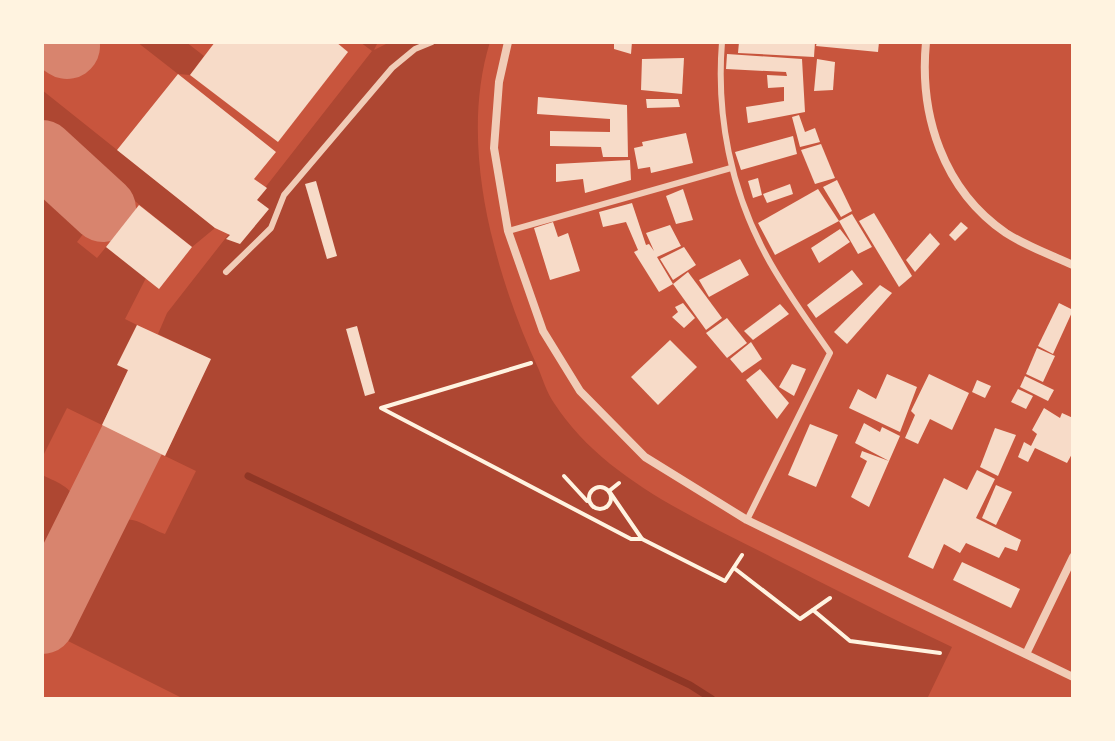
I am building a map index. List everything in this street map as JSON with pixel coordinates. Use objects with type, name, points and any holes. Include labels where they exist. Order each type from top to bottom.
[{"type":"street","points":[[508,42],[499,82],[494,148],[508,231],[543,331],[580,391],[645,457],[747,520],[1073,677]]},
{"type":"street","points":[[926,42],[924,68],[929,118],[946,165],[972,206],[1007,233],[1073,265]]},
{"type":"street","points":[[1026,654],[1073,557]]},
{"type":"lane","points":[[226,272],[271,228],[284,195],[392,68],[415,49],[432,42]]},
{"type":"lane","points":[[722,42],[723,124],[731,168],[765,255],[830,353],[747,520]]},
{"type":"lane","points":[[508,231],[731,168]]},
{"type":"path","points":[[531,363],[381,408],[631,539],[642,539],[725,581],[742,555]]},
{"type":"path","points":[[564,476],[598,509],[608,506],[611,499],[609,491]]},
{"type":"path","points":[[609,491],[619,483]]},
{"type":"path","points":[[591,505],[589,499],[593,489],[600,487],[609,491],[642,539]]},
{"type":"path","points":[[734,568],[800,619],[830,598]]},
{"type":"path","points":[[813,610],[850,641],[940,653]]},
{"type":"shaded area","points":[[137,42],[186,42],[204,56],[190,75],[178,74]]},
{"type":"shaded area","points":[[360,42],[378,42],[374,50],[390,42],[490,42],[478,117],[483,195],[508,293],[554,403],[574,430],[598,454],[653,494],[713,528],[952,647],[927,699],[184,699],[58,636],[108,530],[129,519],[165,534],[196,471],[165,456],[210,359],[158,334],[167,313],[372,51]]},
{"type":"shaded area","points":[[42,90],[215,228],[192,247],[120,189],[114,196],[42,136]]},
{"type":"shaded area","points":[[42,196],[87,229],[77,242],[97,258],[106,247],[146,278],[125,319],[137,325],[118,365],[128,370],[102,425],[67,408],[42,458]]},
{"type":"shaded area","points":[[42,475],[67,488],[74,498],[75,512],[42,580]]},
{"type":"building","points":[[215,42],[336,42],[348,52],[278,142],[190,75]]},
{"type":"building","points":[[614,42],[632,42],[631,54],[614,49]]},
{"type":"building","points":[[739,42],[815,42],[814,57],[738,53]]},
{"type":"building","points":[[817,42],[879,42],[878,52],[816,46]]},
{"type":"building","points":[[727,54],[802,59],[805,112],[748,123],[746,107],[784,101],[784,87],[768,88],[767,75],[787,76],[786,72],[726,69]]},
{"type":"building","points":[[684,58],[682,94],[641,90],[642,59]]},
{"type":"building","points":[[817,59],[835,62],[833,90],[814,91]]},
{"type":"building","points":[[178,74],[276,152],[254,179],[267,188],[257,200],[269,209],[240,244],[226,239],[230,235],[215,228],[117,150]]},
{"type":"building","points":[[538,97],[627,105],[628,157],[603,157],[601,147],[550,146],[550,131],[610,132],[610,119],[537,114]]},
{"type":"building","points":[[646,99],[678,99],[680,107],[647,108]]},
{"type":"building","points":[[799,115],[805,132],[815,128],[820,142],[800,147],[792,117]]},
{"type":"building","points":[[686,133],[693,163],[651,173],[650,167],[638,169],[634,148],[643,146],[642,142]]},
{"type":"building","points":[[793,136],[797,154],[741,170],[735,152]]},
{"type":"building","points":[[821,144],[835,178],[815,184],[801,150]]},
{"type":"building","points":[[630,160],[631,180],[585,193],[583,179],[556,182],[556,164]]},
{"type":"building","points":[[758,178],[762,195],[753,198],[748,181]]},
{"type":"building","points":[[837,180],[852,211],[841,217],[823,187]]},
{"type":"building","points":[[316,181],[337,256],[327,259],[305,184]]},
{"type":"building","points":[[790,184],[793,194],[767,203],[763,194]]},
{"type":"building","points":[[683,189],[693,220],[676,224],[666,196]]},
{"type":"building","points":[[818,189],[839,221],[775,255],[758,223]]},
{"type":"building","points":[[632,203],[646,245],[649,244],[654,251],[646,233],[670,225],[681,246],[657,257],[673,284],[659,292],[634,252],[638,250],[626,222],[603,227],[599,212]]},
{"type":"building","points":[[139,205],[192,247],[159,289],[106,247]]},
{"type":"building","points":[[874,213],[912,276],[899,287],[859,221]]},
{"type":"building","points":[[852,214],[872,247],[858,254],[839,221]]},
{"type":"building","points":[[553,222],[558,237],[568,233],[580,271],[550,280],[534,228]]},
{"type":"building","points":[[961,222],[968,228],[955,241],[949,235]]},
{"type":"building","points":[[840,229],[850,242],[819,263],[811,248]]},
{"type":"building","points":[[930,233],[940,244],[915,272],[906,260]]},
{"type":"building","points":[[684,247],[696,265],[673,280],[660,259]]},
{"type":"building","points":[[740,259],[749,275],[709,297],[699,280]]},
{"type":"building","points":[[852,270],[863,284],[816,318],[807,305]]},
{"type":"building","points":[[688,272],[722,318],[706,330],[673,284]]},
{"type":"building","points":[[880,285],[892,293],[847,344],[834,332]]},
{"type":"building","points":[[683,303],[695,318],[684,328],[672,317],[678,312],[675,307]]},
{"type":"building","points":[[1059,303],[1073,310],[1053,354],[1038,346]]},
{"type":"building","points":[[780,304],[789,314],[753,340],[744,331]]},
{"type":"building","points":[[727,318],[747,343],[727,358],[706,333]]},
{"type":"building","points":[[137,325],[211,359],[165,456],[102,425],[128,370],[117,365]]},
{"type":"building","points":[[357,326],[375,393],[365,396],[346,329]]},
{"type":"building","points":[[670,340],[697,367],[658,405],[631,377]]},
{"type":"building","points":[[751,342],[762,359],[742,373],[730,359]]},
{"type":"building","points":[[1037,348],[1055,356],[1043,382],[1026,374]]},
{"type":"building","points":[[792,364],[806,369],[794,396],[779,387]]},
{"type":"building","points":[[760,369],[789,403],[777,419],[746,380]]},
{"type":"building","points":[[887,374],[917,387],[900,432],[849,408],[858,389],[876,399]]},
{"type":"building","points":[[929,374],[969,393],[952,430],[930,419],[918,444],[905,438],[915,415],[911,411]]},
{"type":"building","points":[[1025,376],[1054,390],[1048,401],[1020,387]]},
{"type":"building","points":[[977,380],[991,386],[985,398],[972,392]]},
{"type":"building","points":[[1018,389],[1033,396],[1026,409],[1011,402]]},
{"type":"building","points":[[1044,408],[1060,418],[1062,413],[1073,418],[1073,452],[1067,463],[1035,448],[1028,462],[1018,457],[1024,442],[1031,446],[1037,434],[1032,430]]},
{"type":"building","points":[[864,423],[880,432],[882,427],[900,436],[869,507],[851,497],[867,461],[860,457],[862,451],[889,461],[855,443]]},
{"type":"building","points":[[810,424],[838,435],[816,487],[788,475]]},
{"type":"building","points":[[995,428],[1016,435],[998,476],[980,467]]},
{"type":"building","points":[[977,470],[995,479],[976,518],[1021,540],[1017,551],[1005,547],[999,558],[966,543],[960,553],[944,544],[933,569],[908,557],[944,478],[967,490]]},
{"type":"building","points":[[996,485],[1012,492],[996,525],[982,518]]},
{"type":"building","points":[[962,562],[1020,589],[1011,608],[953,580]]},
{"type":"waterway","points":[[248,476],[690,685],[712,699]]},
{"type":"taxiway","points":[[61,42],[67,46]]},
{"type":"taxiway","points":[[42,153],[103,209]]},
{"type":"taxiway","points":[[42,621],[132,440]]}]
